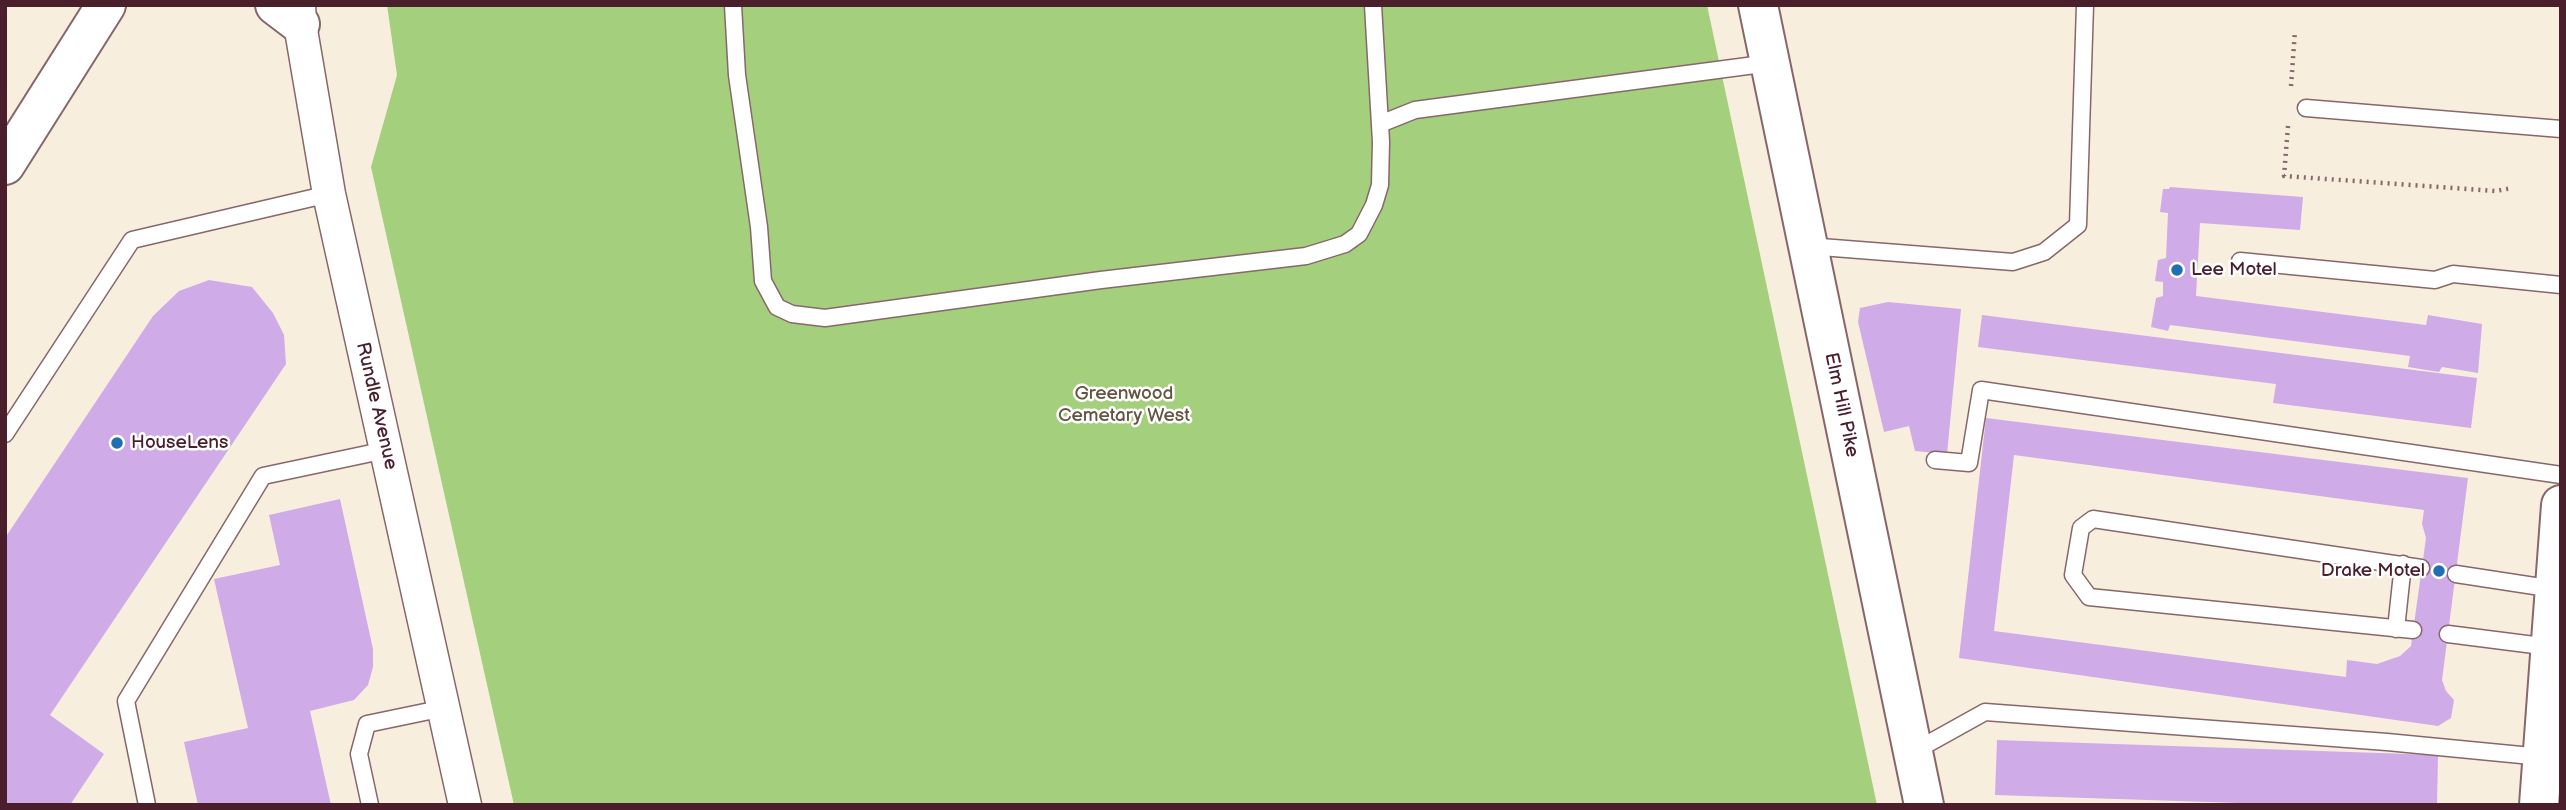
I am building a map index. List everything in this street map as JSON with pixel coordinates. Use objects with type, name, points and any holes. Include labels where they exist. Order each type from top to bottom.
[{"type":"main road","points":[[5,165],[106,5]]},
{"type":"main road","name":"Elm Hill Pike","points":[[1758,5],[1924,805]]},
{"type":"main road","points":[[2539,805],[2549,747],[2550,647],[2561,505]]},
{"type":"street","name":"Rundle Avenue","points":[[291,12],[465,805]]},
{"type":"lane","points":[[733,5],[737,75],[764,281],[777,307],[792,314],[825,318],[1101,280],[1306,256],[1345,244],[1359,234],[1374,205],[1380,185],[1380,124],[1373,5]]},
{"type":"lane","points":[[1808,246],[2013,262],[2044,252],[2078,225],[2085,5]]},
{"type":"lane","points":[[1380,124],[1415,110],[1770,63]]},
{"type":"lane","points":[[2306,108],[2561,129]]},
{"type":"lane","points":[[5,434],[132,240],[329,194]]},
{"type":"lane","points":[[2240,261],[2435,280],[2453,274],[2561,285]]},
{"type":"lane","points":[[1935,460],[1969,463],[1981,390],[2561,475]]},
{"type":"lane","points":[[147,805],[127,701],[263,476],[386,450]]},
{"type":"lane","points":[[2413,630],[2089,597],[2073,575],[2081,528],[2093,519],[2421,568]]},
{"type":"lane","points":[[2396,629],[2403,564]]},
{"type":"lane","points":[[2456,574],[2557,566]]},
{"type":"lane","points":[[2448,634],[2550,647]]},
{"type":"lane","points":[[370,805],[359,754],[367,724],[444,708]]},
{"type":"lane","points":[[1913,752],[1985,712],[2387,742],[2549,747]]},
{"type":"path","points":[[2290,97],[2295,31]]},
{"type":"path","points":[[2288,123],[2284,176],[2496,191],[2512,188]]},
{"type":"green space","name":"Greenwood Cemetary West","points":[[387,5],[1707,5],[1877,805],[514,805],[371,167],[397,75]]},
{"type":"building","name":"Lee Motel","points":[[2170,187],[2303,197],[2300,230],[2200,223],[2196,296],[2426,325],[2428,315],[2482,324],[2478,373],[2442,367],[2439,372],[2408,367],[2410,356],[2170,325],[2168,331],[2151,327],[2156,298],[2163,296],[2163,282],[2155,281],[2158,260],[2166,258],[2168,213],[2160,212],[2163,189]]},
{"type":"building","points":[[209,280],[252,287],[273,313],[284,335],[286,364],[50,715],[104,754],[70,805],[5,805],[5,538],[153,316],[179,291]]},
{"type":"building","points":[[1888,302],[1961,309],[1947,454],[1915,451],[1909,426],[1884,432],[1858,322],[1860,308]]},
{"type":"building","points":[[1982,315],[2477,378],[2471,428],[2273,403],[2276,384],[1978,347]]},
{"type":"building","name":"Drake Motel","points":[[1986,418],[2468,478],[2442,680],[2446,691],[2454,700],[2451,718],[2438,726],[1959,658]],"holes":[[[2014,455],[2424,510],[2422,524],[2426,538],[2411,646],[2400,656],[2377,664],[2347,660],[2346,677],[1994,631]]]},
{"type":"building","points":[[340,499],[373,649],[373,667],[368,685],[354,700],[310,711],[331,805],[198,805],[184,742],[248,728],[214,579],[280,565],[269,515]]},
{"type":"building","points":[[1997,740],[2438,755],[2437,805],[2300,805],[1995,795]]},
{"type":"place","name":"Lee Motel","points":[[2177,270]]},
{"type":"place","name":"HouseLens","points":[[117,443]]},
{"type":"place","name":"Drake Motel","points":[[2439,571]]}]
